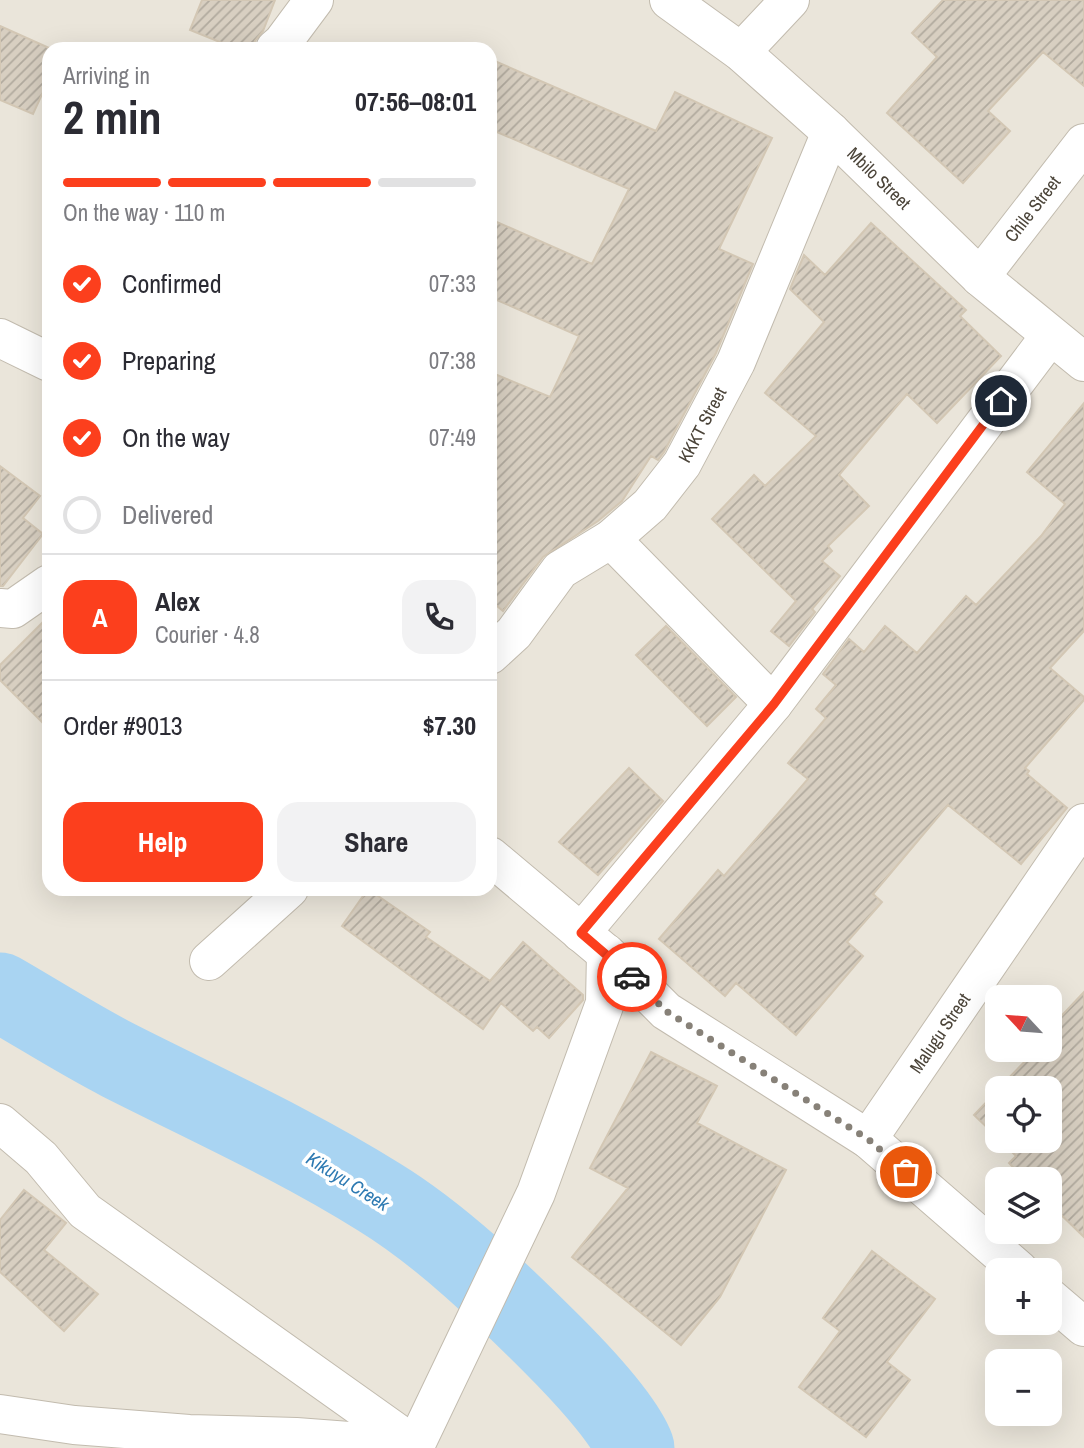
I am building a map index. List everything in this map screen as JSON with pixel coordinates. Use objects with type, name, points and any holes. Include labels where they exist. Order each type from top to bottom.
[{"type":"street","points":[[283,42],[314,0]]},
{"type":"street","name":"Mbilo Street","points":[[669,0],[741,52],[831,132],[980,277],[1084,362]]},
{"type":"street","points":[[741,52],[790,0]]},
{"type":"street","name":"KKKT Street","points":[[497,648],[513,633],[560,570],[611,538],[650,506],[682,464],[712,412],[736,362],[831,132]]},
{"type":"street","name":"Chile Street","points":[[980,277],[1084,143]]},
{"type":"street","points":[[416,1447],[536,1193],[605,1003],[593,943],[1050,336]]},
{"type":"street","points":[[0,338],[42,359]]},
{"type":"street","points":[[611,538],[774,704]]},
{"type":"street","points":[[0,608],[12,609],[42,589]]},
{"type":"street","name":"Malugu Street","points":[[868,1139],[1084,823]]},
{"type":"street","points":[[497,862],[593,943],[666,1011],[868,1139],[1005,1258]]},
{"type":"street","points":[[209,961],[281,896]]},
{"type":"street","points":[[0,1123],[41,1158],[85,1211],[416,1447]]},
{"type":"street","points":[[1062,1308],[1084,1327]]},
{"type":"street","points":[[0,1417],[189,1434],[296,1437],[416,1447]]},
{"type":"street","points":[[0,1417],[59,1448]]},
{"type":"shaded area","points":[[0,0],[1084,0],[1084,1448],[0,1448]]},
{"type":"building","points":[[202,0],[275,0],[263,31],[255,42],[220,42],[190,30]]},
{"type":"building","points":[[943,0],[1084,0],[1084,86],[1043,52],[988,111],[1010,131],[963,183],[887,113],[937,57],[912,33]]},
{"type":"building","points":[[0,26],[42,45],[42,94],[33,114],[0,100]]},
{"type":"building","points":[[497,62],[656,131],[675,92],[772,138],[719,249],[753,264],[716,353],[664,452],[658,460],[651,456],[622,501],[598,521],[543,557],[503,611],[497,606],[497,375],[550,397],[579,336],[497,300],[497,222],[592,264],[629,189],[497,132]]},
{"type":"building","points":[[871,223],[966,310],[960,316],[1001,356],[937,423],[907,394],[839,475],[869,506],[828,546],[832,551],[822,561],[840,576],[812,609],[815,612],[789,646],[771,631],[796,601],[712,519],[754,475],[765,486],[816,436],[765,393],[824,322],[790,289],[804,255],[825,275]]},
{"type":"building","points":[[1084,403],[1084,631],[1050,668],[1084,697],[1084,700],[1025,768],[1029,771],[1027,774],[1067,808],[1021,864],[948,805],[873,894],[882,902],[847,942],[863,956],[796,1035],[736,983],[725,996],[659,939],[718,870],[724,876],[808,779],[788,763],[826,718],[816,709],[836,685],[823,674],[849,639],[864,652],[885,626],[917,653],[966,596],[976,605],[1041,536],[1065,504],[1027,472]]},
{"type":"building","points":[[0,466],[40,496],[23,518],[42,535],[3,586],[0,586]]},
{"type":"building","points":[[42,623],[42,722],[0,680],[0,665]]},
{"type":"building","points":[[666,626],[736,697],[707,726],[636,655]]},
{"type":"building","points":[[629,768],[663,801],[598,875],[559,842]]},
{"type":"building","points":[[363,896],[378,896],[430,932],[426,937],[490,981],[523,942],[583,995],[583,1000],[549,1038],[537,1027],[533,1031],[501,1003],[483,1029],[342,926]]},
{"type":"building","points":[[1084,992],[1084,1237],[1062,1216],[1062,1167],[1013,1167],[1009,1163],[1016,1156],[1013,1153],[1062,1153],[1062,1076],[1011,1076],[1024,1062],[1062,1062],[1062,1015]]},
{"type":"building","points":[[651,1052],[717,1086],[697,1123],[786,1170],[720,1297],[681,1345],[572,1257],[628,1188],[590,1168]]},
{"type":"building","points":[[985,1104],[985,1126],[974,1115]]},
{"type":"building","points":[[24,1190],[66,1223],[44,1250],[98,1294],[64,1331],[0,1272],[0,1220]]},
{"type":"building","points":[[872,1251],[935,1299],[887,1362],[910,1380],[866,1437],[799,1387],[840,1331],[823,1318]]},
{"type":"waterway","name":"Kikuyu Creek","points":[[0,992],[105,1053],[316,1160],[402,1212],[470,1266],[563,1355],[621,1422],[635,1448]]},
{"type":"way so far","points":[[632,977],[666,1011],[868,1139],[906,1172]]},
{"type":"route","points":[[632,977],[581,933],[774,704],[1001,401]]}]
